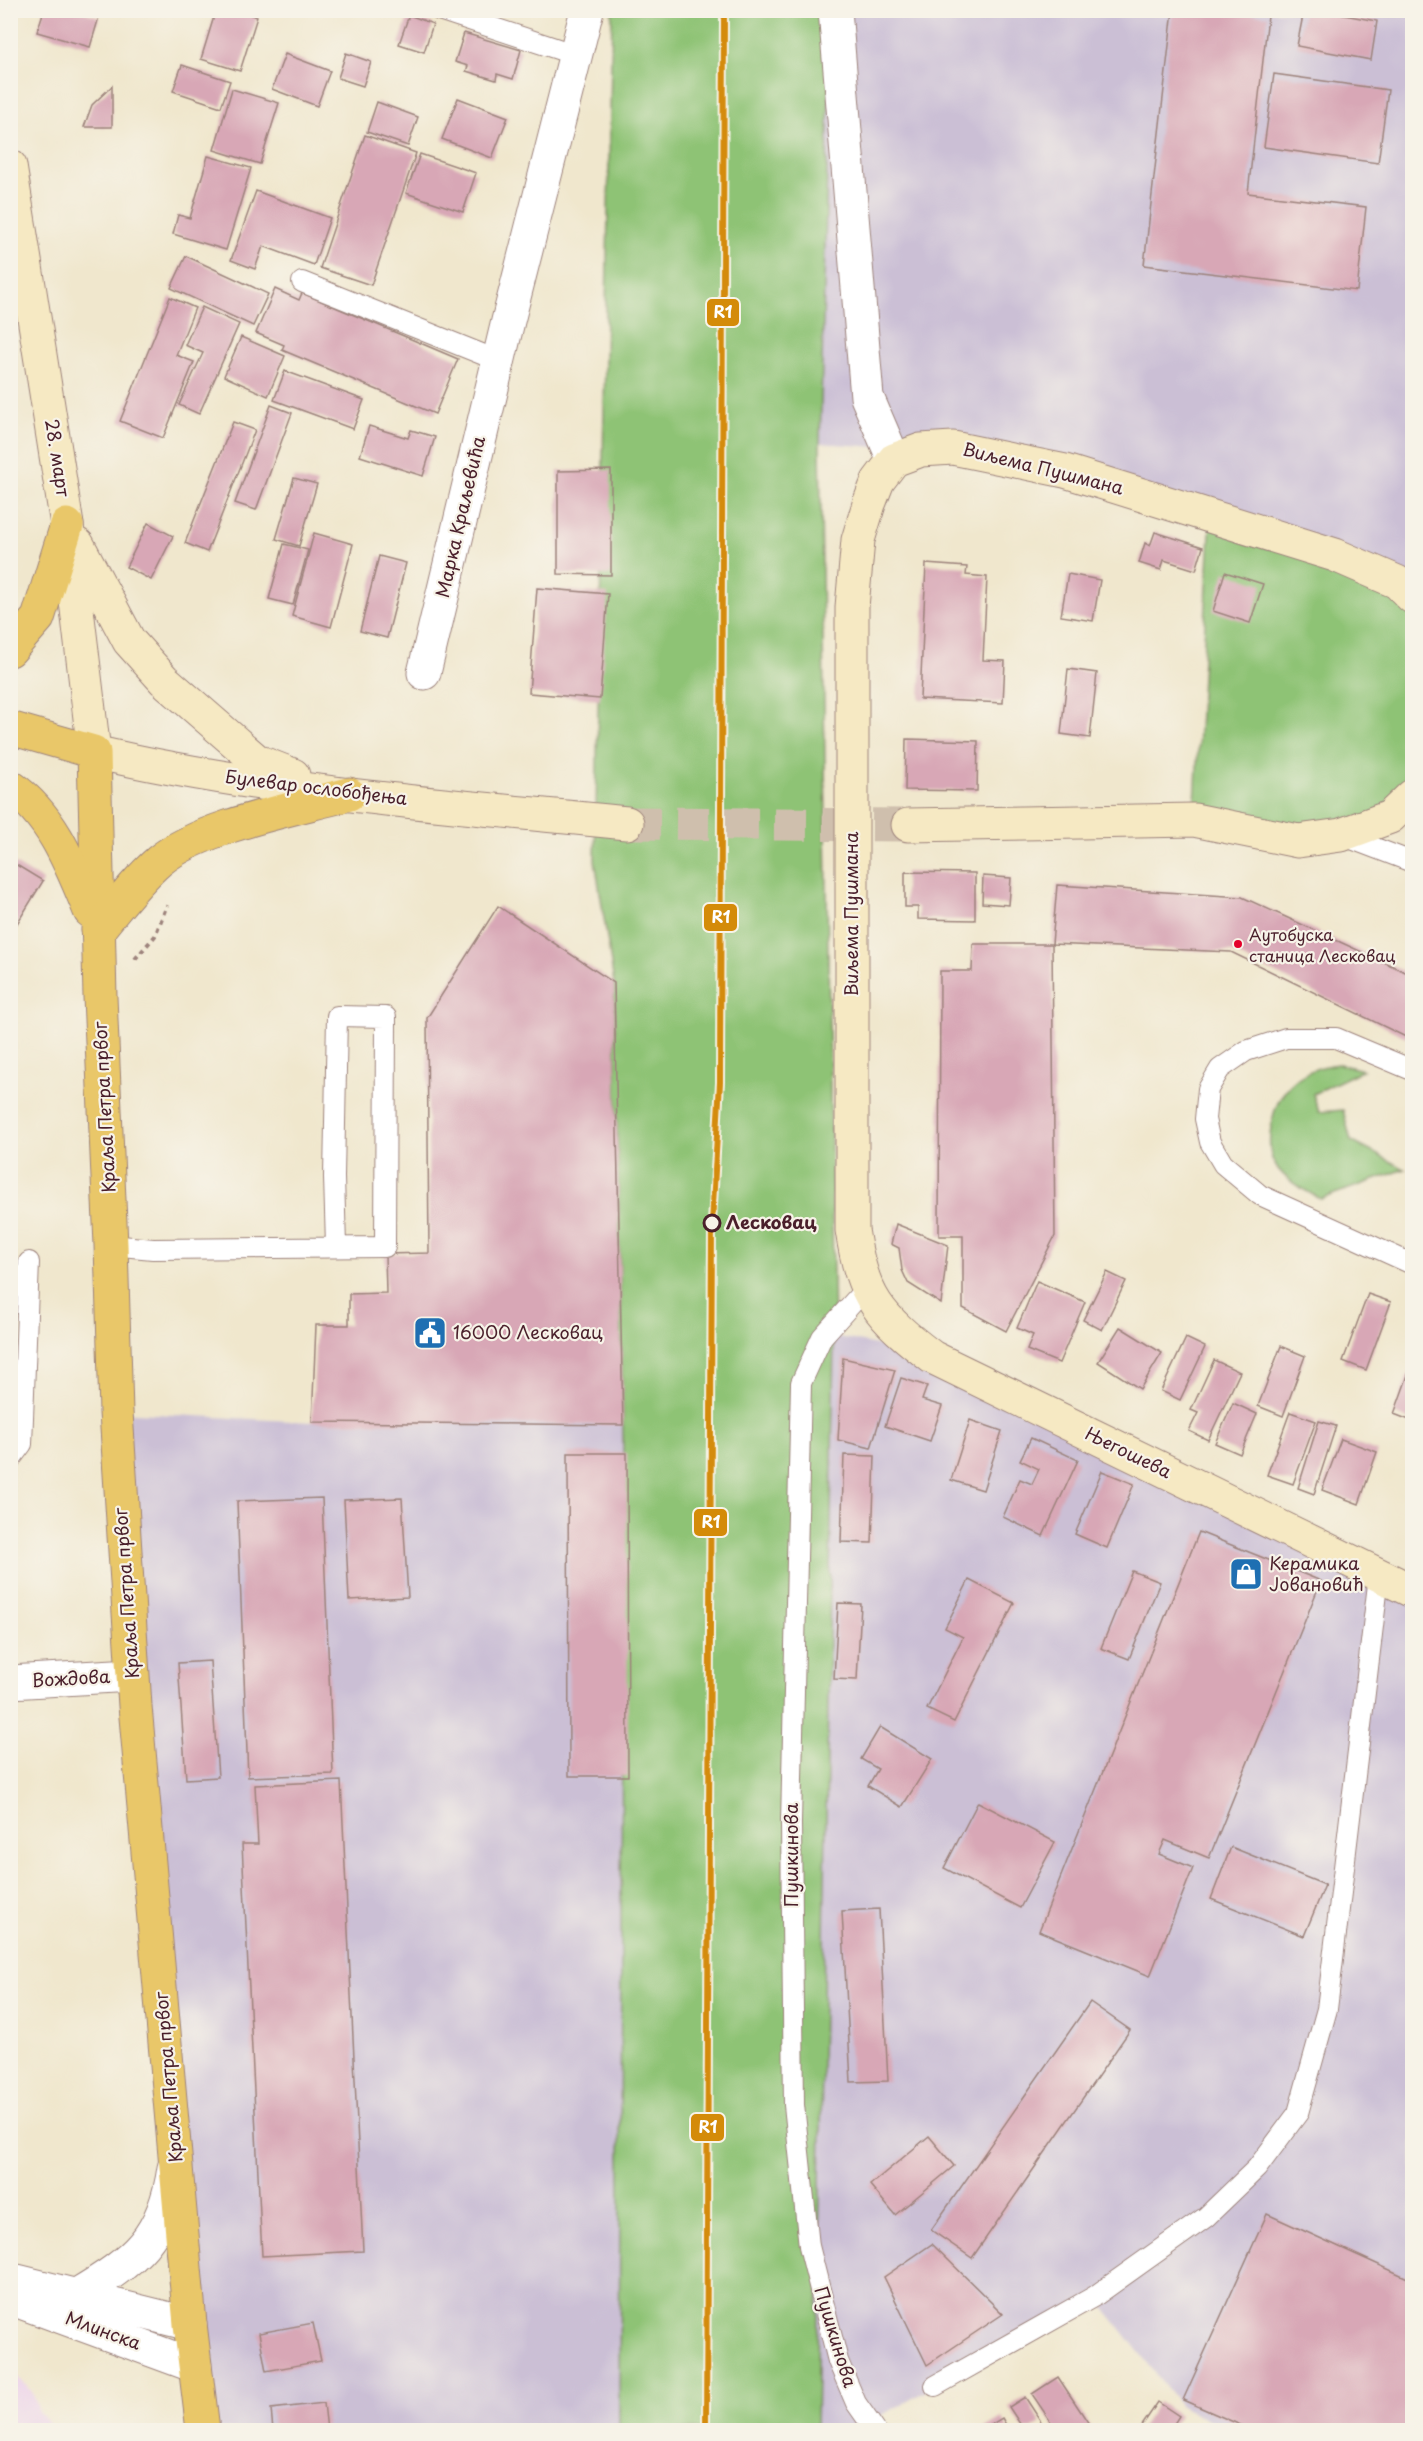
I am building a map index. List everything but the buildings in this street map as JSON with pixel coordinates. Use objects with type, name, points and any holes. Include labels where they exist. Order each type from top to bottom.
[{"type":"main road","points":[[10,650],[38,618],[67,525]]},
{"type":"main road","name":"Булевар ослобођења","points":[[10,728],[94,752]]},
{"type":"main road","name":"Краља Петра првог","points":[[94,752],[99,997],[111,1245],[116,1412],[132,1675],[190,2324],[203,2430]]},
{"type":"main road","points":[[10,786],[41,814],[54,834],[69,859],[98,930],[159,861],[189,842],[224,828],[349,794]]},
{"type":"street","name":"Марка Краљевића","points":[[424,673],[498,361],[587,10]]},
{"type":"street","points":[[836,10],[867,397],[894,460]]},
{"type":"street","name":"28. март","points":[[10,166],[67,525],[94,752]]},
{"type":"street","name":"Виљема Пушмана","points":[[866,1287],[857,1263],[852,1230],[852,607],[858,540],[879,481],[894,460],[921,450],[953,448],[1065,471],[1335,555],[1397,582],[1413,597]]},
{"type":"street","points":[[67,525],[129,641],[164,680],[257,762],[349,794]]},
{"type":"street","name":"Булевар ослобођења","points":[[94,752],[166,768],[349,794],[627,823]]},
{"type":"street","points":[[908,825],[1194,820],[1298,841],[1341,835],[1390,817],[1413,796]]},
{"type":"street","name":"Његошева","points":[[866,1287],[887,1319],[932,1357],[1413,1591]]},
{"type":"street","name":"Вождова","points":[[10,1683],[132,1675]]},
{"type":"street","points":[[77,2295],[113,2273],[136,2253],[155,2230],[170,2196],[176,2154]]},
{"type":"street","points":[[10,2280],[190,2324]]},
{"type":"street","name":"Млинска","points":[[10,2298],[195,2366]]},
{"type":"lane","points":[[439,10],[576,55]]},
{"type":"lane","points":[[302,282],[498,361]]},
{"type":"lane","points":[[1341,835],[1413,862]]},
{"type":"lane","points":[[111,1245],[153,1249],[385,1247],[386,1017],[337,1016],[334,1177],[336,1246]]},
{"type":"lane","points":[[1413,1070],[1336,1038],[1286,1038],[1246,1051],[1220,1069],[1208,1089],[1205,1119],[1210,1142],[1223,1164],[1260,1195],[1413,1264]]},
{"type":"lane","points":[[10,1460],[22,1444],[29,1262]]},
{"type":"lane","name":"Пушкинова","points":[[866,1287],[822,1337],[801,1383],[800,1511],[791,1823],[794,2105],[809,2246],[838,2361],[856,2403],[875,2430]]},
{"type":"lane","points":[[935,2386],[1095,2296],[1206,2217],[1257,2168],[1298,2113],[1328,2009],[1379,1576]]},
{"type":"path","points":[[99,997],[156,936],[170,898]]},
{"type":"shaded area","points":[[831,11],[1412,11],[1412,597],[1335,555],[921,450],[820,443]]},
{"type":"shaded area","points":[[834,1336],[932,1357],[1412,1591],[1412,2430],[1231,2430],[1182,2407],[1095,2296],[856,2430],[816,2430]]},
{"type":"shaded area","points":[[116,1412],[312,1422],[623,1425],[619,2430],[203,2430]]},
{"type":"shaded area","points":[[10,2369],[32,2392],[39,2412],[55,2430],[11,2430]]},
{"type":"green space","points":[[612,11],[831,11],[820,443],[834,1336],[816,2430],[619,2430],[623,1425],[614,983],[595,860]]},
{"type":"green space","points":[[1211,515],[1412,597],[1412,796],[1341,835],[1194,820]]},
{"type":"green space","points":[[1339,1064],[1363,1070],[1313,1094],[1319,1112],[1343,1110],[1351,1141],[1405,1169],[1321,1199],[1295,1184],[1274,1163],[1270,1146],[1272,1121],[1282,1095],[1290,1085],[1311,1071]]},
{"type":"tunnel","points":[[627,823],[908,825]]},
{"type":"transit line","name":"R1","points":[[706,2430],[712,1223],[720,1082],[724,10]]},
{"type":"place","name":"Аутобуска станица Лесковац","points":[[1238,944]]},
{"type":"place","name":"Лесковац","points":[[712,1223]]},
{"type":"place","name":"16000 Лесковац","points":[[430,1333]]},
{"type":"place","name":"Керамика Јовановић","points":[[1246,1574]]}]
